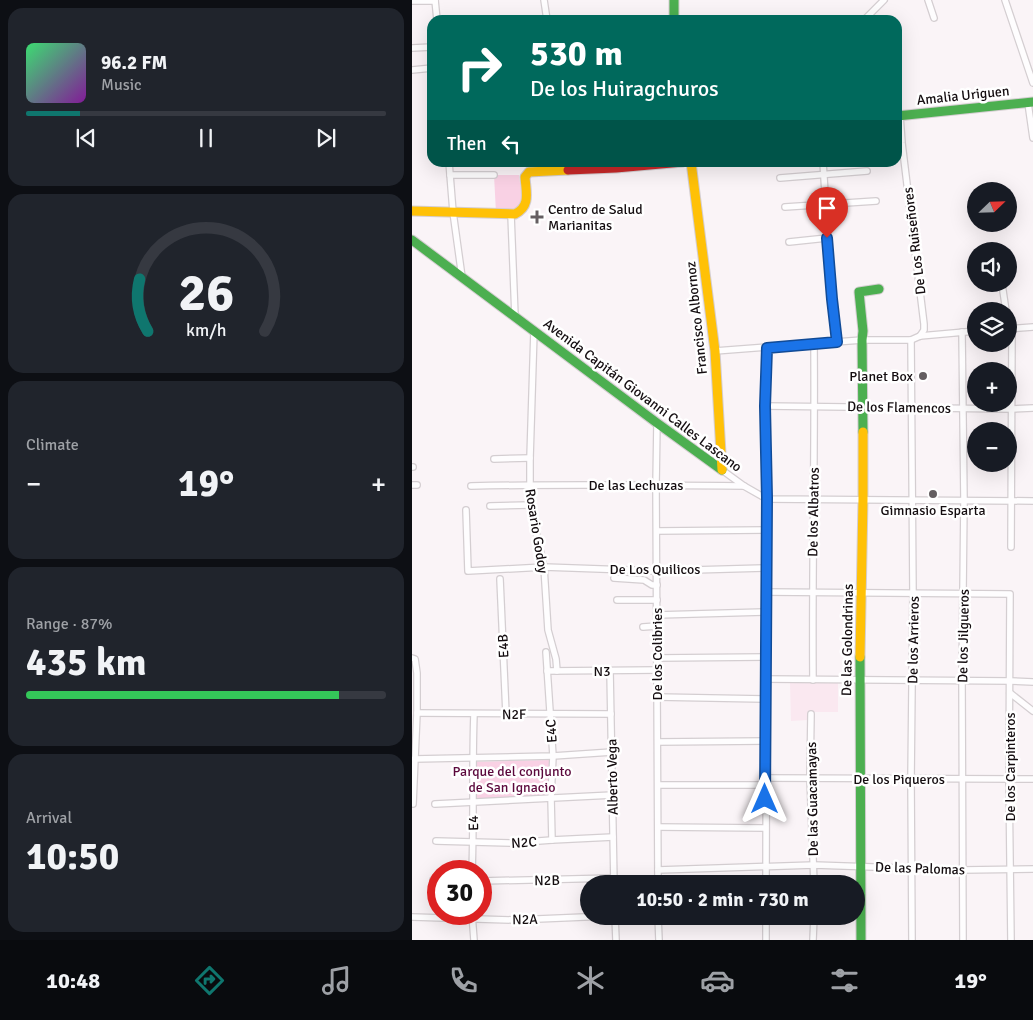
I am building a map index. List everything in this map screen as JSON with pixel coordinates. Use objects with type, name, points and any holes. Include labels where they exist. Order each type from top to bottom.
[{"type":"street","points":[[412,2],[435,0],[436,15]]},
{"type":"street","points":[[544,0],[546,15]]},
{"type":"street","points":[[674,0],[674,15]]},
{"type":"street","points":[[869,15],[884,0]]},
{"type":"street","points":[[928,0],[934,18]]},
{"type":"street","points":[[1005,0],[1032,83]]},
{"type":"street","points":[[412,48],[427,47]]},
{"type":"street","points":[[412,70],[427,68]]},
{"type":"street","points":[[1030,102],[1032,133]]},
{"type":"street","name":"Amalia Uriguen","points":[[902,115],[1030,102]]},
{"type":"street","name":"De Los Ruiseñores","points":[[902,143],[923,319],[924,330],[920,336]]},
{"type":"street","points":[[449,167],[453,212],[462,277]]},
{"type":"street","points":[[412,211],[511,215],[521,211],[525,205],[525,177],[527,173],[562,167]]},
{"type":"street","name":"Francisco Albornoz","points":[[692,167],[714,351],[722,470]]},
{"type":"street","points":[[823,167],[827,238],[837,342]]},
{"type":"street","points":[[780,178],[866,171]]},
{"type":"street","points":[[450,174],[494,175]]},
{"type":"street","points":[[785,207],[876,201]]},
{"type":"street","points":[[511,215],[515,316]]},
{"type":"street","points":[[789,242],[827,238]]},
{"type":"street","name":"Avenida Capitán Giovanni Calles Lascano","points":[[412,240],[657,423],[744,486],[767,498],[1032,501]]},
{"type":"street","name":"De las Golondrinas","points":[[861,940],[860,680],[863,326],[859,292],[860,290],[879,290]]},
{"type":"street","points":[[1017,328],[1032,327]]},
{"type":"street","name":"Rosario Godoy","points":[[534,331],[530,505],[544,567],[548,630],[556,659],[557,671]]},
{"type":"street","name":"De los Jilgueros","points":[[962,332],[964,501],[962,681],[963,940]]},
{"type":"street","points":[[714,351],[862,340],[912,340],[920,336],[967,332]]},
{"type":"street","name":"De los Arrieros","points":[[912,340],[914,593],[911,778],[912,940]]},
{"type":"street","name":"De los Albatros","points":[[813,680],[814,344]]},
{"type":"street","points":[[766,875],[767,498],[765,406],[767,348]]},
{"type":"street","name":"De los Flamencos","points":[[765,406],[967,408]]},
{"type":"street","name":"De los Flamencos","points":[[1017,409],[1032,408]]},
{"type":"street","points":[[1011,412],[1011,547]]},
{"type":"street","name":"De los Colibries","points":[[657,423],[658,875]]},
{"type":"street","points":[[494,459],[530,458]]},
{"type":"street","points":[[471,486],[529,485]]},
{"type":"street","name":"De las Lechuzas","points":[[529,485],[744,486]]},
{"type":"street","points":[[490,506],[530,505]]},
{"type":"street","name":"De Los Quilicos","points":[[466,510],[468,571],[544,567],[657,571],[766,568]]},
{"type":"street","points":[[657,532],[767,530]]},
{"type":"street","name":"E4B","points":[[500,578],[506,714]]},
{"type":"street","points":[[614,578],[644,580],[652,585],[657,585]]},
{"type":"street","points":[[766,592],[963,594]]},
{"type":"street","name":"De los Carpinteros","points":[[963,594],[1010,594],[1009,778],[1011,940]]},
{"type":"street","points":[[617,600],[657,600]]},
{"type":"street","points":[[657,615],[766,612]]},
{"type":"street","points":[[643,627],[657,626]]},
{"type":"street","name":"E4C","points":[[546,652],[553,756],[552,840]]},
{"type":"street","points":[[657,658],[766,657]]},
{"type":"street","points":[[412,658],[415,659],[417,673],[413,804]]},
{"type":"street","name":"N3","points":[[547,671],[657,670]]},
{"type":"street","name":"Alberto Vega","points":[[610,671],[614,875]]},
{"type":"street","points":[[766,679],[1032,682]]},
{"type":"street","points":[[1010,693],[1032,711]]},
{"type":"street","points":[[658,697],[766,699]]},
{"type":"street","name":"N2F","points":[[417,713],[611,714]]},
{"type":"street","name":"E4","points":[[472,860],[472,758],[474,714]]},
{"type":"street","name":"De las Guacamayas","points":[[811,714],[810,778],[814,875]]},
{"type":"street","points":[[658,742],[766,741]]},
{"type":"street","points":[[414,759],[553,756],[612,752]]},
{"type":"street","name":"De los Piqueros","points":[[658,785],[810,778],[1032,778]]},
{"type":"street","points":[[435,804],[613,795]]},
{"type":"street","points":[[658,827],[765,828]]},
{"type":"street","name":"N2C","points":[[436,841],[512,843],[612,837]]},
{"type":"street","name":"De las Palomas","points":[[658,870],[814,865],[962,870],[1032,869]]},
{"type":"street","name":"N2B","points":[[492,881],[580,881]]},
{"type":"street","name":"N2A","points":[[412,917],[427,917]]},
{"type":"street","name":"N2A","points":[[492,918],[514,920],[580,917]]},
{"type":"street","points":[[473,925],[474,940]]},
{"type":"street","points":[[615,925],[616,940]]},
{"type":"street","points":[[658,925],[659,940]]},
{"type":"street","points":[[766,925],[766,940]]},
{"type":"street","points":[[813,940],[814,925]]},
{"type":"shaded area","points":[[790,682],[838,683],[838,712],[809,712],[808,720],[791,721]]},
{"type":"green space","points":[[494,175],[519,175],[521,203],[517,211],[496,213]]},
{"type":"green space","name":"Parque del conjunto de San Ignacio","points":[[550,760],[551,796],[475,801],[474,762]]},
{"type":"traffic: fast","points":[[674,0],[674,15]]},
{"type":"traffic: fast","points":[[902,115],[1033,102]]},
{"type":"traffic: fast","points":[[412,240],[722,470]]},
{"type":"traffic: fast","points":[[863,432],[863,331],[859,292],[879,289]]},
{"type":"traffic: fast","points":[[860,657],[861,940]]},
{"type":"traffic: slow","points":[[692,167],[715,351],[722,470]]},
{"type":"traffic: slow","points":[[412,211],[515,214],[520,211],[525,203],[525,177],[529,172],[568,170]]},
{"type":"traffic: slow","points":[[860,657],[863,432]]},
{"type":"traffic: jam","points":[[568,170],[627,167]]},
{"type":"place","name":"Centro de Salud Marianitas","points":[[537,217]]},
{"type":"place","name":"Planet Box","points":[[923,376]]},
{"type":"place","name":"Gimnasio Esparta","points":[[933,494]]},
{"type":"route","points":[[765,799],[767,498],[765,406],[767,348],[837,342],[827,238]]}]
